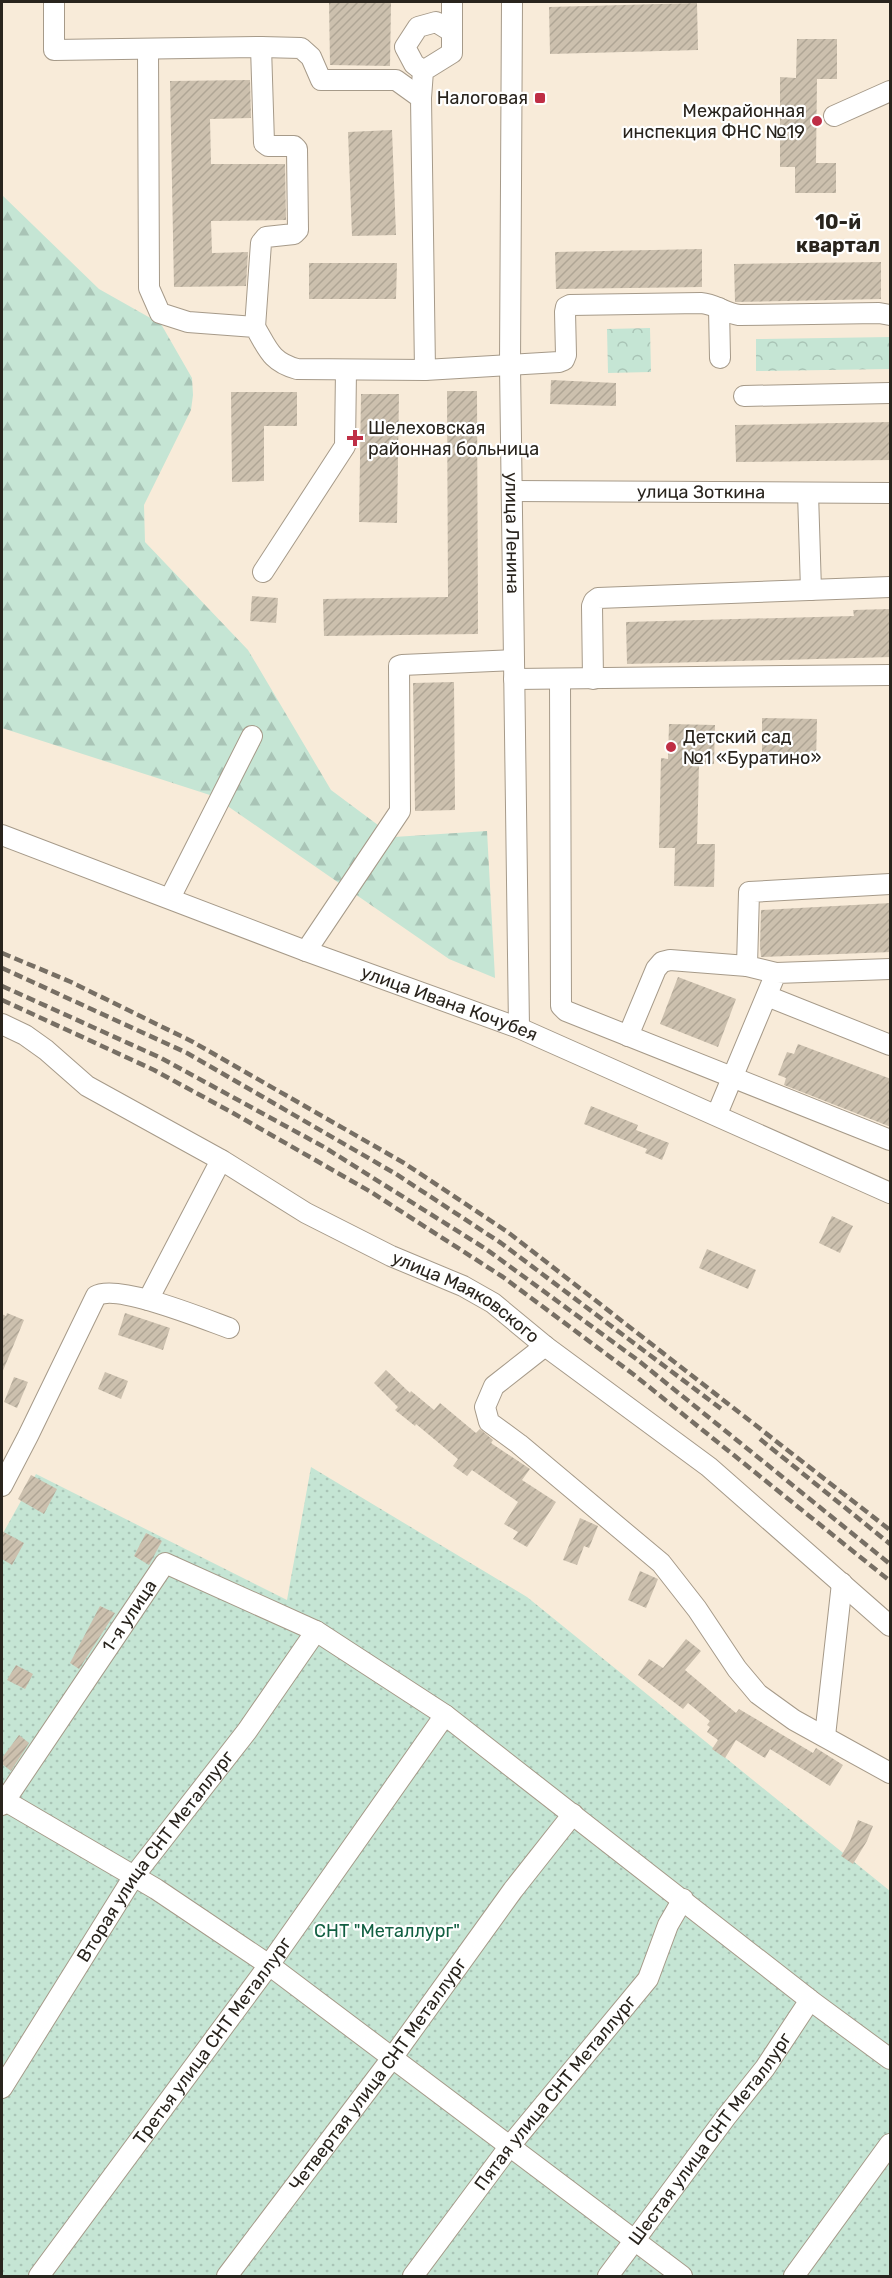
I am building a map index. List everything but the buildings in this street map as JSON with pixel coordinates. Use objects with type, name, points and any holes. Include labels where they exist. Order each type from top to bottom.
[{"type":"street","points":[[54,2],[54,50],[301,48],[311,57],[321,80],[396,80],[421,98]]},
{"type":"street","points":[[423,71],[452,53],[452,2]]},
{"type":"street","name":"улица Ленина","points":[[513,2],[510,366],[519,1028]]},
{"type":"street","points":[[423,71],[414,64],[405,48],[418,27],[436,22],[453,32]]},
{"type":"street","points":[[261,48],[264,142],[268,146],[294,146],[297,150],[298,230],[294,234],[266,237],[261,243],[255,327],[273,358],[283,365],[297,369],[425,370],[559,362],[564,360],[565,312],[570,305],[709,303],[739,315],[879,313],[891,315]]},
{"type":"street","points":[[148,50],[149,288],[160,313],[188,322],[255,327]]},
{"type":"street","points":[[423,71],[421,98],[425,370]]},
{"type":"street","points":[[834,116],[891,91]]},
{"type":"street","points":[[719,308],[720,358]]},
{"type":"street","points":[[263,572],[345,446],[346,370]]},
{"type":"street","points":[[744,396],[891,393]]},
{"type":"street","name":"улица Зоткина","points":[[512,491],[891,493]]},
{"type":"street","points":[[808,492],[811,590]]},
{"type":"street","points":[[593,679],[592,606],[598,598],[891,587]]},
{"type":"street","points":[[306,951],[400,811],[399,666],[402,664],[514,670],[560,679],[891,675]]},
{"type":"street","points":[[560,679],[561,1006],[566,1011],[891,1140]]},
{"type":"street","points":[[170,898],[252,736]]},
{"type":"street","name":"улица Ивана Кочубея","points":[[2,836],[306,951],[519,1028],[891,1193]]},
{"type":"street","points":[[747,966],[749,892],[891,884]]},
{"type":"street","points":[[628,1036],[656,969],[662,962],[670,960],[747,966],[776,973],[891,969]]},
{"type":"street","points":[[717,1114],[776,973]]},
{"type":"street","points":[[767,996],[891,1045]]},
{"type":"street","name":"улица Маяковского","points":[[2,1024],[25,1035],[46,1050],[87,1086],[221,1160],[306,1213],[493,1303],[545,1346],[709,1467],[891,1626]]},
{"type":"street","points":[[148,1300],[221,1160]]},
{"type":"street","points":[[2,1486],[96,1296],[106,1292],[148,1300],[229,1328]]},
{"type":"street","points":[[545,1346],[494,1386],[484,1407],[489,1422],[519,1444],[662,1563],[697,1609],[723,1651],[749,1684],[771,1704],[891,1773]]},
{"type":"street","name":"1-я улица","points":[[2,1801],[165,1563],[316,1631]]},
{"type":"street","points":[[825,1736],[842,1583]]},
{"type":"street","points":[[316,1631],[446,1715],[810,2000],[891,2059]]},
{"type":"street","name":"Вторая улица СНТ Металлург","points":[[2,2088],[134,1876],[247,1731],[316,1631]]},
{"type":"street","name":"Третья улица СНТ Металлург","points":[[39,2277],[268,1965],[446,1715]]},
{"type":"street","points":[[2,1801],[134,1876],[268,1965],[682,2277]]},
{"type":"street","name":"Четвертая улица СНТ Металлург","points":[[227,2277],[392,2058],[513,1890],[573,1814]]},
{"type":"street","name":"Пятая улица СНТ Металлург","points":[[412,2277],[509,2147],[648,1979],[668,1925],[683,1899]]},
{"type":"street","name":"Шестая улица СНТ Металлург","points":[[608,2277],[726,2116],[765,2068],[810,2000]]},
{"type":"street","points":[[794,2277],[891,2144]]},
{"type":"green space","points":[[2,195],[99,289],[161,324],[192,378],[191,410],[144,505],[145,542],[248,650],[331,790],[394,837],[487,831],[495,978],[449,959],[213,796],[2,728]]},
{"type":"green space","points":[[650,328],[651,372],[608,373],[607,329]]},
{"type":"green space","points":[[890,337],[890,369],[756,371],[756,339]]},
{"type":"green space","name":"СНТ \"Металлург\"","points":[[311,1467],[527,1597],[890,1891],[890,2276],[2,2276],[2,1535],[36,1474],[287,1600]]},
{"type":"railway","points":[[2,953],[71,982],[193,1042],[404,1163],[509,1233],[890,1530]]},
{"type":"railway","points":[[2,968],[187,1053],[396,1174],[501,1243],[724,1411]]},
{"type":"railway","points":[[2,986],[161,1058],[324,1147],[486,1249],[639,1361],[890,1564]]},
{"type":"railway","points":[[2,1000],[154,1070],[233,1113],[371,1192],[503,1277],[633,1374],[890,1581]]},
{"type":"railway","points":[[760,1439],[890,1544]]},
{"type":"place","name":"Налоговая","points":[[540,98]]},
{"type":"place","name":"Межрайонная инспекция ФНС №19","points":[[817,121]]},
{"type":"place","name":"Шелеховская районная больница","points":[[355,438]]},
{"type":"place","name":"Детский сад №1 «Буратино»","points":[[671,747]]},
{"type":"district","name":"10-й квартал","points":[[838,234]]}]
